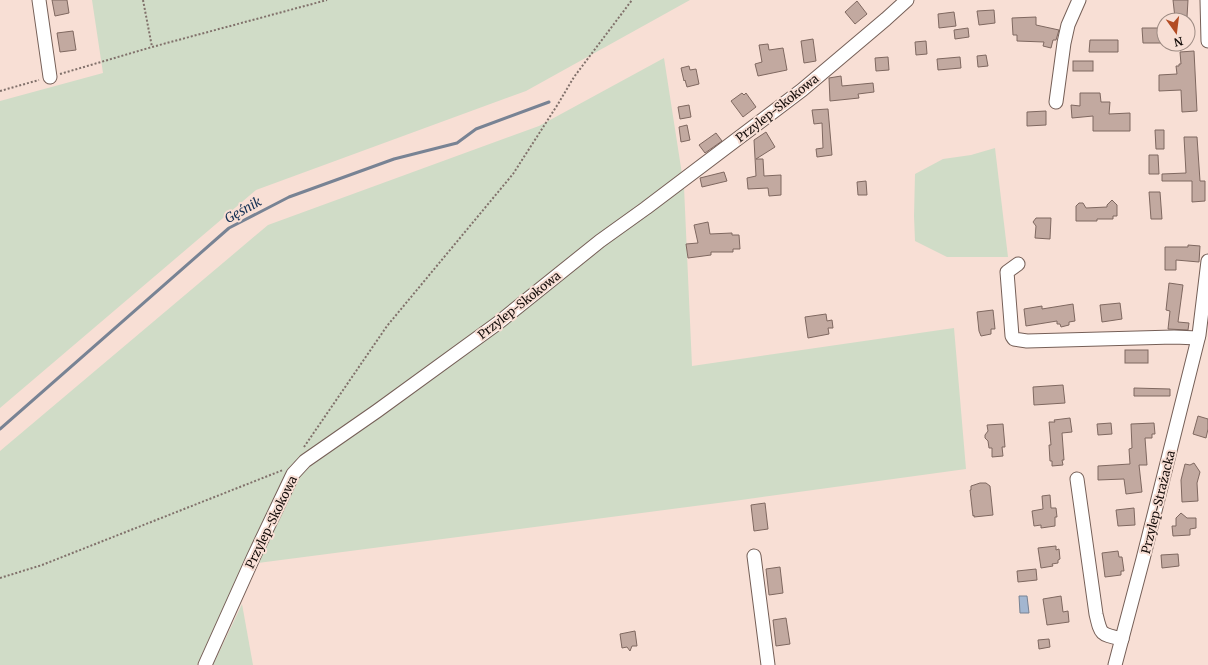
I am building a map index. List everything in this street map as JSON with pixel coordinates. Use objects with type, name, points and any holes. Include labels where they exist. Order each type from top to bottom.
[{"type":"street","points":[[39,0],[50,76]]},
{"type":"street","name":"Przylep-Skokowa","points":[[205,665],[293,474],[305,461],[378,411],[498,323],[600,241],[802,90],[907,0]]},
{"type":"street","points":[[1056,102],[1068,25],[1079,0]]},
{"type":"street","points":[[1207,0],[1208,41]]},
{"type":"street","name":"Przylep-Strażacka","points":[[1115,665],[1144,560],[1198,338],[1208,261]]},
{"type":"street","points":[[1018,264],[1007,272],[1012,336],[1014,339],[1027,341],[1174,337],[1198,338]]},
{"type":"street","points":[[1077,479],[1096,614],[1101,631],[1106,635],[1122,639]]},
{"type":"street","points":[[754,556],[768,665]]},
{"type":"path","points":[[143,0],[152,47]]},
{"type":"path","points":[[0,90],[327,0]]},
{"type":"path","points":[[304,448],[387,326],[513,174],[574,77],[632,0]]},
{"type":"path","points":[[0,578],[42,565],[285,469]]},
{"type":"green space","points":[[92,0],[690,0],[526,91],[256,190],[0,408],[0,101],[103,73]]},
{"type":"green space","points":[[664,58],[684,187],[692,366],[954,328],[966,469],[243,565],[197,665],[0,665],[0,451],[268,225],[539,126]]},
{"type":"green space","points":[[995,148],[1008,257],[947,257],[915,241],[915,174],[943,159],[971,155]]},
{"type":"green space","points":[[242,604],[253,665],[213,665]]},
{"type":"water","points":[[1019,596],[1027,596],[1029,613],[1020,613]]},
{"type":"building","points":[[52,0],[67,0],[69,13],[55,16]]},
{"type":"building","points":[[1173,0],[1188,0],[1187,12],[1174,12]]},
{"type":"building","points":[[857,1],[867,14],[855,24],[845,12]]},
{"type":"building","points":[[994,10],[995,23],[979,25],[977,11]]},
{"type":"building","points":[[954,12],[956,26],[939,28],[938,14]]},
{"type":"building","points":[[1036,17],[1036,25],[1059,30],[1056,40],[1053,40],[1051,48],[1043,46],[1044,42],[1017,41],[1017,35],[1013,35],[1012,18]]},
{"type":"building","points":[[968,28],[969,37],[955,39],[954,30]]},
{"type":"building","points":[[1142,28],[1156,28],[1156,43],[1143,43]]},
{"type":"building","points":[[73,31],[76,50],[60,52],[57,33]]},
{"type":"building","points":[[813,39],[816,61],[804,63],[801,41]]},
{"type":"building","points":[[1090,40],[1118,40],[1118,52],[1089,52]]},
{"type":"building","points":[[926,41],[927,54],[916,55],[915,42]]},
{"type":"building","points":[[768,44],[769,50],[783,48],[787,70],[758,76],[755,64],[762,62],[759,45]]},
{"type":"building","points":[[1180,52],[1194,52],[1197,111],[1182,112],[1181,90],[1159,91],[1159,75],[1177,74],[1176,66],[1181,64]]},
{"type":"building","points":[[986,55],[988,66],[978,67],[977,56]]},
{"type":"building","points":[[888,57],[889,70],[876,71],[875,58]]},
{"type":"building","points":[[960,57],[961,68],[938,70],[937,59]]},
{"type":"building","points":[[1073,61],[1093,61],[1093,71],[1073,71]]},
{"type":"building","points":[[689,66],[690,70],[696,69],[699,84],[687,87],[681,68]]},
{"type":"building","points":[[841,76],[842,86],[873,83],[874,92],[858,94],[859,98],[830,101],[829,78]]},
{"type":"building","points":[[742,93],[744,95],[746,93],[756,107],[743,117],[731,101]]},
{"type":"building","points":[[1080,93],[1100,93],[1101,102],[1110,102],[1109,114],[1130,113],[1130,131],[1093,131],[1093,116],[1072,118],[1071,105],[1080,106]]},
{"type":"building","points":[[689,105],[691,117],[680,119],[678,107]]},
{"type":"building","points":[[828,109],[832,155],[817,157],[816,149],[823,148],[822,123],[814,124],[812,110]]},
{"type":"building","points":[[1046,111],[1046,125],[1027,126],[1027,112]]},
{"type":"building","points":[[687,125],[690,140],[681,142],[679,127]]},
{"type":"building","points":[[1155,130],[1164,130],[1164,149],[1156,149]]},
{"type":"building","points":[[766,132],[775,147],[756,159],[763,159],[764,176],[781,175],[781,195],[769,196],[768,188],[748,189],[747,178],[756,176],[754,140]]},
{"type":"building","points":[[716,133],[722,141],[705,153],[699,145]]},
{"type":"building","points":[[1184,137],[1197,137],[1200,181],[1205,181],[1205,201],[1192,202],[1192,181],[1162,181],[1162,174],[1186,173]]},
{"type":"building","points":[[1149,155],[1158,155],[1159,174],[1149,174]]},
{"type":"building","points":[[724,172],[727,181],[702,187],[700,178]]},
{"type":"building","points":[[866,181],[867,195],[858,195],[857,182]]},
{"type":"building","points":[[1149,192],[1160,192],[1162,219],[1151,219]]},
{"type":"building","points":[[1112,200],[1117,205],[1117,216],[1113,216],[1113,219],[1076,221],[1076,206],[1079,203],[1083,203],[1086,208],[1107,207]]},
{"type":"building","points":[[1036,218],[1051,218],[1050,239],[1035,238],[1036,226],[1033,222]]},
{"type":"building","points":[[708,222],[710,234],[732,233],[732,235],[739,235],[740,249],[733,249],[733,252],[711,252],[711,255],[688,258],[686,244],[698,243],[694,225]]},
{"type":"building","points":[[1188,245],[1200,246],[1199,262],[1176,260],[1176,270],[1165,270],[1165,247],[1188,247]]},
{"type":"building","points":[[1169,283],[1183,285],[1178,322],[1189,323],[1188,330],[1168,329],[1170,311],[1166,310]]},
{"type":"building","points":[[1120,303],[1122,319],[1102,322],[1100,305]]},
{"type":"building","points":[[1073,304],[1075,321],[1069,322],[1069,325],[1061,327],[1060,324],[1057,324],[1057,321],[1026,326],[1024,309],[1042,306],[1042,309]]},
{"type":"building","points":[[993,310],[995,329],[991,329],[991,334],[981,336],[977,312]]},
{"type":"building","points":[[826,314],[827,321],[832,320],[833,328],[828,328],[829,334],[808,338],[805,317]]},
{"type":"building","points":[[1125,350],[1148,350],[1148,363],[1125,363]]},
{"type":"building","points":[[1063,385],[1065,403],[1034,405],[1033,387]]},
{"type":"building","points":[[1134,388],[1170,389],[1170,396],[1134,396]]},
{"type":"building","points":[[1198,416],[1208,419],[1206,438],[1193,434]]},
{"type":"building","points":[[1070,418],[1072,432],[1062,433],[1063,465],[1052,466],[1052,461],[1050,461],[1049,445],[1051,445],[1049,422]]},
{"type":"building","points":[[1111,423],[1112,434],[1098,435],[1097,424]]},
{"type":"building","points":[[1154,423],[1155,434],[1152,434],[1152,438],[1145,438],[1147,465],[1139,465],[1142,492],[1126,494],[1124,479],[1098,480],[1098,466],[1130,464],[1129,449],[1132,448],[1131,424]]},
{"type":"building","points":[[1003,424],[1005,447],[1002,447],[1003,456],[992,457],[992,448],[989,448],[988,441],[985,438],[988,431],[987,425]]},
{"type":"building","points":[[1194,463],[1200,472],[1197,483],[1198,501],[1182,502],[1181,480],[1185,464],[1190,465]]},
{"type":"building","points":[[986,483],[990,486],[993,515],[973,516],[970,490],[971,486]]},
{"type":"building","points":[[1050,495],[1051,508],[1056,508],[1057,517],[1055,517],[1055,526],[1041,528],[1041,525],[1034,526],[1032,511],[1043,509],[1042,496]]},
{"type":"building","points":[[765,503],[768,529],[754,531],[751,505]]},
{"type":"building","points":[[1134,508],[1135,525],[1118,526],[1116,510]]},
{"type":"building","points":[[1181,513],[1187,518],[1196,518],[1196,528],[1190,529],[1190,535],[1173,536],[1172,526],[1176,526],[1176,518]]},
{"type":"building","points":[[1056,546],[1056,550],[1059,549],[1060,559],[1058,560],[1058,563],[1052,564],[1053,566],[1041,568],[1038,548]]},
{"type":"building","points":[[1118,551],[1119,557],[1122,557],[1124,571],[1121,571],[1121,575],[1105,577],[1102,553]]},
{"type":"building","points":[[1178,554],[1179,566],[1162,568],[1161,555]]},
{"type":"building","points":[[780,567],[783,593],[769,595],[766,569]]},
{"type":"building","points":[[1036,569],[1037,580],[1018,582],[1017,571]]},
{"type":"building","points":[[1061,596],[1063,612],[1068,611],[1069,622],[1047,625],[1043,599]]},
{"type":"building","points":[[786,618],[790,644],[776,646],[773,620]]},
{"type":"building","points":[[635,631],[637,646],[632,646],[630,651],[627,647],[622,648],[620,634]]},
{"type":"building","points":[[1049,639],[1050,647],[1039,649],[1038,640]]},
{"type":"waterway","name":"Gęśnik","points":[[0,429],[229,228],[289,197],[394,159],[457,143],[476,129],[549,102]]}]
